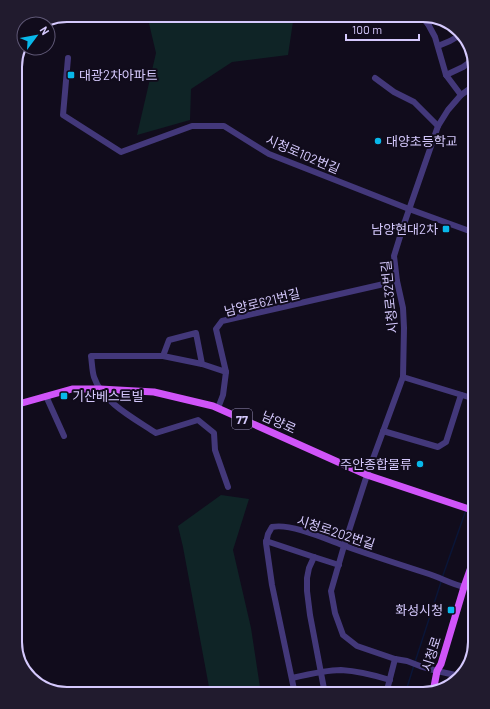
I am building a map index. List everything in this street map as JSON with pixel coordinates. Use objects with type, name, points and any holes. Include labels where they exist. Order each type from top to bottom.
[{"type":"main road","name":"남양로","points":[[22,403],[72,389],[154,392],[213,406],[367,475],[468,509]]},
{"type":"main road","name":"시청로","points":[[434,685],[437,671],[441,664],[468,576]]},
{"type":"street","points":[[428,24],[436,37],[446,75],[461,95]]},
{"type":"street","points":[[438,46],[450,42],[457,37]]},
{"type":"street","name":"시청로102번길","points":[[68,58],[63,115],[121,152],[192,126],[224,126],[269,154],[468,230]]},
{"type":"street","points":[[446,75],[468,64]]},
{"type":"street","points":[[375,78],[394,92],[414,102],[438,126]]},
{"type":"street","name":"시청로32번길","points":[[454,675],[395,659],[357,646],[343,635],[335,613],[331,591],[367,475],[403,377],[403,308],[397,282],[394,256],[438,126],[448,110],[461,95],[468,90]]},
{"type":"street","name":"남양로621번길","points":[[226,372],[216,329],[222,321],[397,282]]},
{"type":"street","points":[[163,356],[169,340],[196,334],[202,364]]},
{"type":"street","points":[[218,408],[223,395],[226,372],[202,364],[163,356],[91,356],[94,377],[100,389],[112,403],[156,433],[198,420],[214,433],[215,450],[228,487]]},
{"type":"street","points":[[403,377],[468,397]]},
{"type":"street","points":[[383,431],[438,447],[446,442],[460,395]]},
{"type":"street","points":[[46,396],[64,436]]},
{"type":"street","name":"시청로202번길","points":[[266,541],[272,526],[279,525],[312,533],[344,546],[432,575],[464,588]]},
{"type":"street","points":[[293,687],[272,585],[266,541],[339,565]]},
{"type":"street","points":[[314,557],[309,568],[307,591],[324,687]]},
{"type":"street","points":[[388,687],[395,659]]},
{"type":"street","points":[[292,678],[340,670],[375,675],[390,680]]},
{"type":"green space","points":[[149,22],[293,22],[288,55],[232,62],[191,89],[190,120],[137,135],[156,53]]},
{"type":"green space","points":[[221,495],[249,499],[233,550],[251,628],[260,687],[209,687],[178,526]]},
{"type":"waterway","points":[[442,578],[466,510]]},
{"type":"waterway","points":[[415,662],[441,582]]},
{"type":"waterway","points":[[407,687],[414,665]]},
{"type":"place","name":"대광2차아파트","points":[[71,75]]},
{"type":"place","name":"대양초등학교","points":[[378,141]]},
{"type":"place","name":"남양현대2차","points":[[446,229]]},
{"type":"place","name":"기산베스트빌","points":[[64,396]]},
{"type":"place","name":"주안종합물류","points":[[420,464]]},
{"type":"place","name":"화성시청","points":[[451,610]]}]
